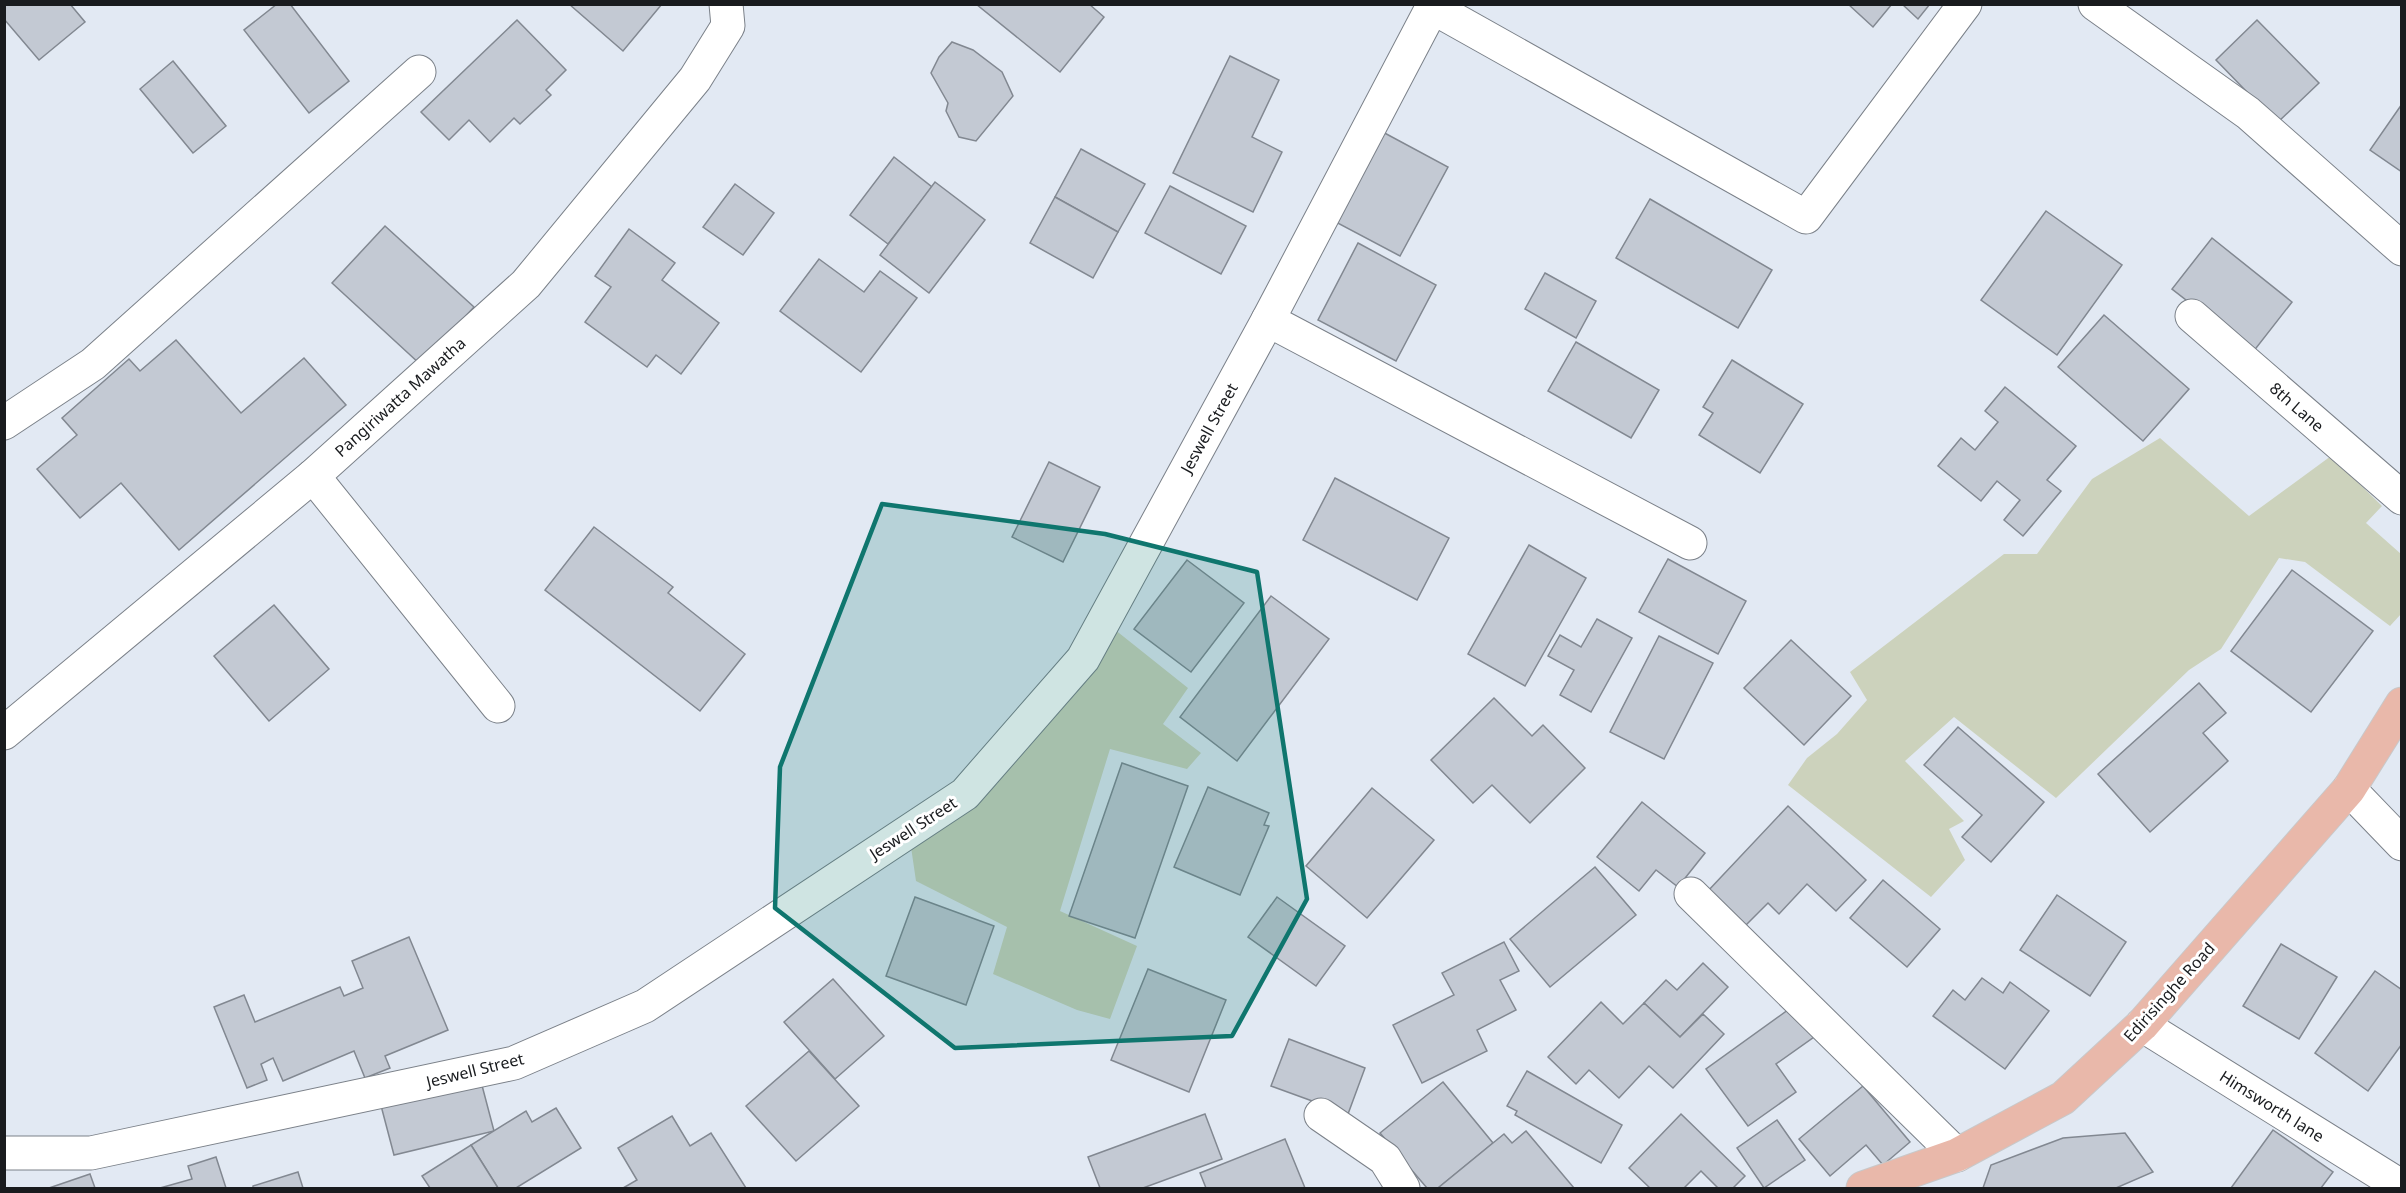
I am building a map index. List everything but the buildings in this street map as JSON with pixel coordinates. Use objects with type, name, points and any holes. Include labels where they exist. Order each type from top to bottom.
[{"type":"main road","name":"Edirisinghe Road","points":[[1863,1188],[1957,1155],[2063,1098],[2142,1025],[2349,789],[2402,704]]},
{"type":"street","name":"Pangiriwatta Mawatha","points":[[4,733],[313,476],[526,284],[695,79],[728,26],[726,4]]},
{"type":"street","points":[[1433,6],[1806,217],[1965,4]]},
{"type":"street","points":[[2095,4],[2248,113],[2402,249]]},
{"type":"street","name":"Jeswell Street","points":[[4,1153],[91,1153],[514,1064],[645,1006],[965,794],[1083,659],[1268,320],[1433,6]]},
{"type":"street","points":[[4,423],[93,364],[419,72]]},
{"type":"street","name":"8th Lane","points":[[2192,316],[2402,498]]},
{"type":"street","points":[[1268,320],[1690,543]]},
{"type":"street","points":[[313,476],[498,706]]},
{"type":"street","points":[[2349,789],[2402,844]]},
{"type":"street","points":[[1691,894],[1902,1104],[1957,1155]]},
{"type":"street","name":"Himsworth lane","points":[[2142,1025],[2402,1187]]},
{"type":"street","points":[[1321,1115],[1385,1159],[1403,1188]]},
{"type":"highlighted area","points":[[882,504],[1105,534],[1257,572],[1307,899],[1232,1036],[955,1048],[775,908],[780,767]]},
{"type":"green space","points":[[2160,438],[2249,516],[2331,456],[2382,506],[2366,523],[2401,554],[2401,614],[2390,626],[2305,562],[2279,558],[2221,649],[2189,670],[2056,798],[1954,717],[1905,761],[1964,821],[1949,829],[1965,860],[1931,897],[1788,785],[1807,758],[1837,734],[1867,700],[1850,672],[2004,554],[2037,554],[2092,479]]},
{"type":"green space","points":[[1114,629],[1188,688],[1163,724],[1201,753],[1187,769],[1110,749],[1060,911],[1137,946],[1110,1019],[1077,1010],[993,974],[1007,927],[916,881],[911,847]]}]
